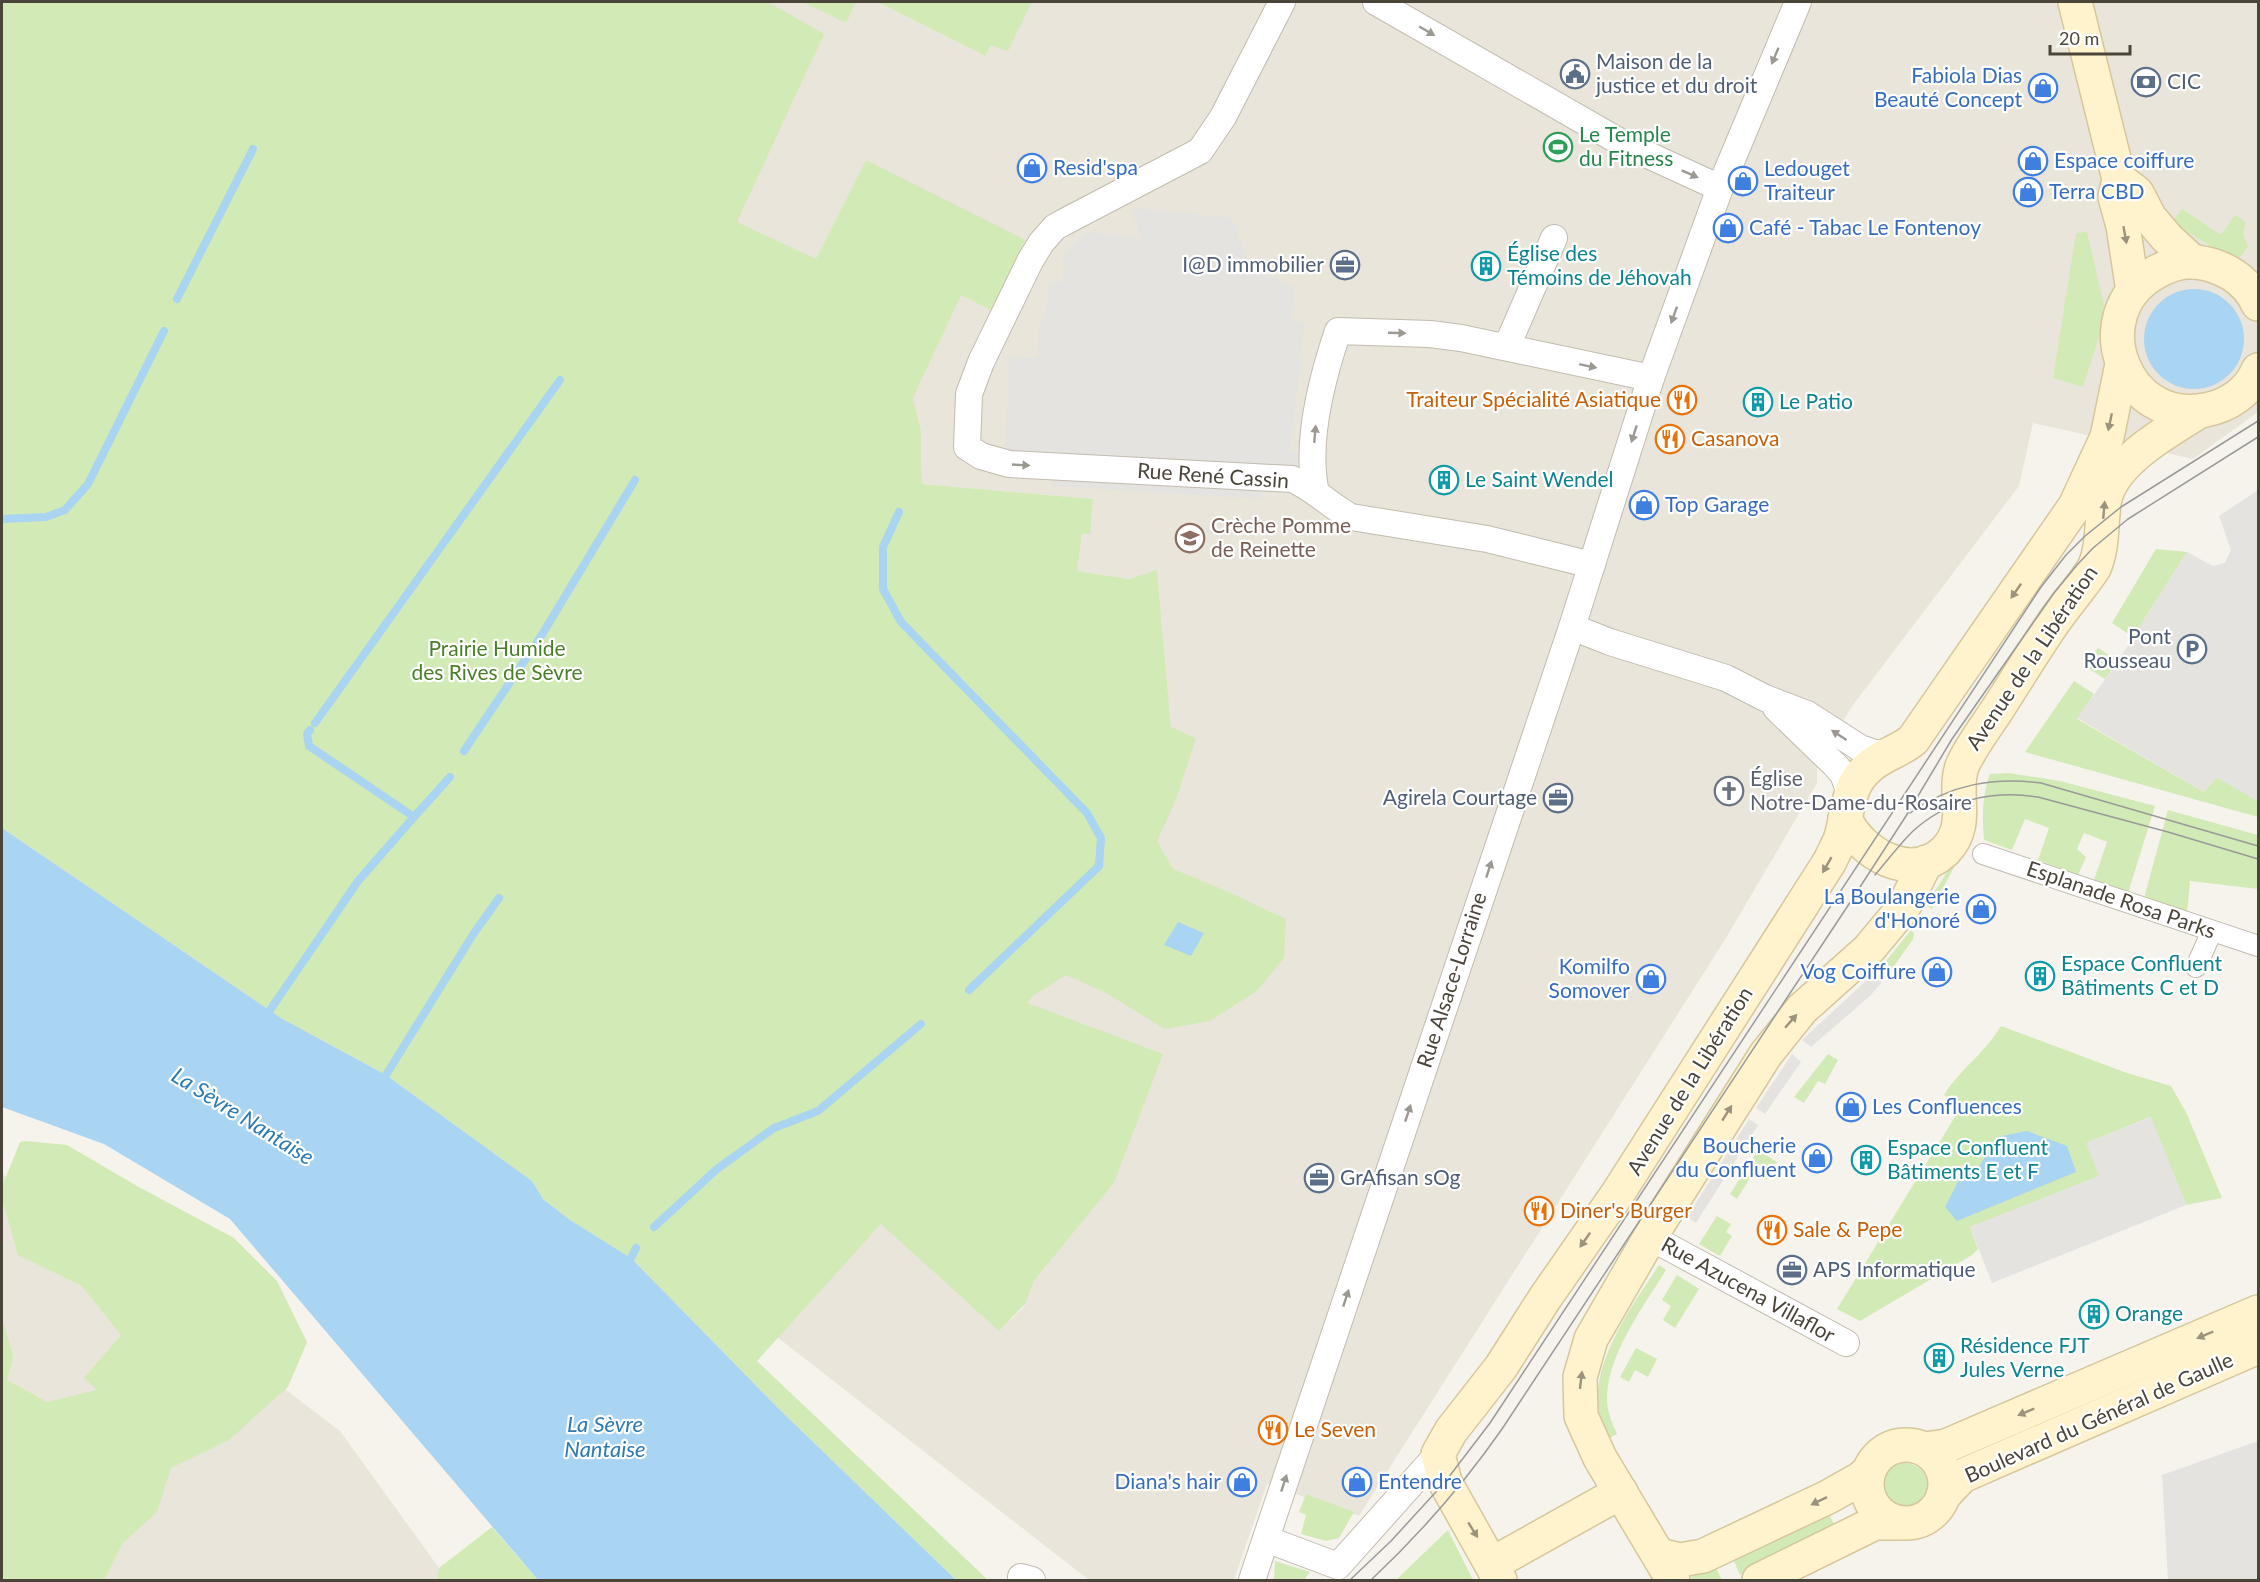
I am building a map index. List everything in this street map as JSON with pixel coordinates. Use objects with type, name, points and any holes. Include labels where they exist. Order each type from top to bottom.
[{"type":"main road","points":[[2075,2],[2119,179],[2115,197],[2123,226],[2133,291]]},
{"type":"main road","points":[[2119,179],[2137,193],[2150,218],[2167,238],[2193,262]]},
{"type":"main road","points":[[2259,303],[2248,287],[2236,277],[2209,264],[2182,263],[2159,270],[2140,283],[2124,304],[2119,319],[2118,350],[2122,364],[2137,388],[2159,404],[2186,411],[2212,409],[2236,398],[2246,389],[2259,370]]},
{"type":"main road","name":"Avenue de la Libération","points":[[1438,1454],[1452,1431],[1501,1367],[1545,1298],[1618,1193],[1830,861],[1839,841],[1848,805],[1866,769],[1877,760],[1904,748],[1913,740],[2075,506],[2107,437],[2122,364]]},
{"type":"main road","name":"Avenue de la Libération","points":[[1666,1568],[1589,1437],[1581,1416],[1580,1377],[1591,1339],[1650,1237],[1746,1083],[1782,1031],[1802,1009],[1868,950],[1903,908],[1926,862],[1935,859],[1949,847],[1958,828],[1961,772],[1970,751],[2052,625],[2094,568],[2099,558],[2104,502],[2117,476],[2130,459],[2200,411]]},
{"type":"main road","points":[[1848,805],[1855,837],[1887,860],[1897,864],[1926,862]]},
{"type":"main road","name":"Boulevard du Général de Gaulle","points":[[1925,1449],[1946,1446],[2259,1312]]},
{"type":"main road","name":"Boulevard du Général de Gaulle","points":[[1943,1496],[1962,1476],[2259,1347]]},
{"type":"main road","points":[[1759,1581],[1875,1523],[1899,1523],[1921,1521],[1931,1515],[1943,1496],[1946,1483],[1943,1469],[1925,1449],[1912,1445],[1898,1445],[1886,1450],[1875,1459],[1866,1482],[1872,1504],[1879,1513],[1899,1523]]},
{"type":"main road","points":[[1438,1454],[1445,1482],[1496,1572],[1621,1492]]},
{"type":"main road","points":[[1666,1568],[1680,1560],[1704,1556],[1828,1497],[1860,1479],[1869,1471]]},
{"type":"street","name":"Rue René Cassin","points":[[1282,2],[1223,117],[1200,151],[1055,227],[1041,243],[1004,312],[969,394],[967,447],[981,456],[1009,464],[1282,478],[1304,484],[1334,508],[1352,517],[1487,539],[1592,565]]},
{"type":"street","points":[[1376,2],[1622,144],[1720,188]]},
{"type":"street","name":"Rue Alsace-Lorraine","points":[[1252,1581],[1572,627],[1652,378],[1720,188],[1798,2]]},
{"type":"street","points":[[1507,346],[1554,238]]},
{"type":"street","points":[[1319,495],[1313,464],[1317,415],[1324,376],[1338,331],[1430,334],[1507,346],[1589,367],[1652,378]]},
{"type":"street","points":[[1572,627],[1610,642],[1726,678],[1765,698],[1807,714],[1860,748],[1875,753],[1893,753]]},
{"type":"street","points":[[1765,698],[1843,774],[1848,805]]},
{"type":"street","name":"Esplanade Rosa Parks","points":[[1983,854],[2259,946]]},
{"type":"street","points":[[2196,968],[2212,931]]},
{"type":"street","name":"Rue Azucena Villaflor","points":[[1650,1237],[1846,1343]]},
{"type":"street","name":"Avenue de la Libération","points":[[1266,1539],[1338,1566],[1438,1454]]},
{"type":"shaded area","points":[[737,2],[2258,2],[2258,412],[2193,459],[2033,423],[2019,486],[1853,705],[1817,762],[1817,783],[1726,938],[1359,1516],[1267,1484],[1234,1580],[1089,1580],[777,1337],[881,1224],[1011,1320],[1026,1304],[1034,1281],[1114,1183],[1019,1000],[1196,738],[1171,728],[1157,571],[1129,579],[1077,571],[1082,534],[1089,534],[1093,499],[922,484],[921,432],[727,314]]},
{"type":"shaded area","points":[[1131,208],[1232,218],[1250,267],[1294,287],[1292,321],[1305,322],[1290,451],[1300,452],[1298,471],[1279,493],[1261,491],[1260,499],[1050,486],[1051,477],[1004,474],[1009,357],[1037,358],[1039,328],[1048,303],[1049,281],[1063,282],[1063,254],[1088,232],[1141,239]]},
{"type":"shaded area","name":"Pont Rousseau","points":[[2258,490],[2258,801],[2217,777],[2204,792],[2077,718],[2115,666],[2187,552],[2213,566],[2225,563],[2231,550],[2219,516]]},
{"type":"shaded area","points":[[1882,966],[1890,972],[1871,995],[1811,1047],[1802,1040]]},
{"type":"shaded area","points":[[1792,1054],[1801,1062],[1765,1114],[1756,1108]]},
{"type":"shaded area","points":[[2151,1117],[2186,1205],[1992,1283],[1970,1227],[2099,1176],[2086,1143]]},
{"type":"shaded area","points":[[1749,1119],[1758,1125],[1696,1223],[1687,1217]]},
{"type":"shaded area","points":[[2,1174],[340,1431],[439,1568],[437,1580],[2,1580]]},
{"type":"shaded area","points":[[2258,1441],[2258,1580],[2168,1580],[2162,1475]]},
{"type":"green space","name":"Prairie Humide des Rives de Sèvre","points":[[2,2],[768,2],[824,34],[737,222],[816,259],[866,160],[1025,240],[991,310],[961,295],[913,398],[921,432],[922,484],[1093,499],[1090,534],[1082,534],[1077,571],[1129,579],[1157,570],[1171,727],[1196,738],[1176,800],[1157,841],[1173,869],[1286,919],[1284,958],[1257,991],[1210,1021],[1165,1029],[1106,993],[1066,975],[1034,995],[1027,1003],[1163,1054],[1114,1183],[1034,1281],[1026,1303],[999,1331],[881,1224],[757,1361],[988,1580],[956,1580],[780,1410],[631,1258],[570,1220],[543,1199],[532,1181],[386,1075],[281,1018],[2,828]]},
{"type":"green space","points":[[803,2],[856,2],[846,23]]},
{"type":"green space","points":[[878,2],[1032,2],[1008,51],[991,45],[985,56]]},
{"type":"green space","points":[[2182,209],[2221,235],[2235,215],[2246,222],[2243,235],[2248,247],[2236,262],[2172,222]]},
{"type":"green space","points":[[2087,232],[2106,314],[2083,387],[2053,378],[2076,233]]},
{"type":"green space","points":[[2156,549],[2187,552],[2133,637],[2112,623]]},
{"type":"green space","points":[[2098,648],[2118,661],[2105,679],[2085,666]]},
{"type":"green space","points":[[2074,681],[2094,694],[2077,719],[2204,792],[2217,777],[2258,801],[2258,817],[2025,752]]},
{"type":"green space","points":[[2009,773],[2060,781],[2155,806],[2128,893],[2094,880],[2107,842],[2084,833],[2077,849],[2086,857],[2078,875],[2038,860],[2049,828],[2025,819],[2012,850],[1984,840],[1983,806],[1990,774]]},
{"type":"green space","points":[[2168,810],[2258,835],[2258,889],[2190,881],[2187,914],[2144,898]]},
{"type":"green space","points":[[1959,853],[1961,854],[1932,909],[1926,905]]},
{"type":"green space","points":[[1911,930],[1914,933],[1913,939],[1890,972],[1882,966]]},
{"type":"green space","points":[[2001,1026],[2127,1073],[2171,1086],[2186,1112],[2222,1198],[2186,1205],[2150,1117],[2087,1143],[2100,1176],[1970,1227],[1978,1249],[1972,1255],[1860,1321],[1837,1309],[1961,1107],[1944,1095]]},
{"type":"green space","points":[[1828,1054],[1838,1060],[1825,1084],[1818,1081],[1804,1103],[1794,1097]]},
{"type":"green space","points":[[20,1142],[67,1145],[234,1238],[277,1281],[307,1342],[288,1387],[229,1440],[171,1468],[157,1512],[123,1543],[104,1580],[2,1580],[2,1324],[4,1324],[13,1357],[7,1380],[47,1402],[97,1390],[84,1378],[121,1335],[82,1286],[18,1255],[2,1199],[2,1187]]},
{"type":"green space","points":[[1758,1150],[1777,1162],[1766,1180],[1753,1173],[1737,1199],[1730,1194]]},
{"type":"green space","points":[[1717,1216],[1731,1224],[1726,1232],[1732,1236],[1720,1256],[1699,1244]]},
{"type":"green space","points":[[1659,1265],[1666,1270],[1628,1331],[1613,1365],[1607,1403],[1617,1434],[1608,1439],[1600,1417],[1598,1397],[1600,1377],[1606,1357],[1625,1317]]},
{"type":"green space","points":[[1677,1275],[1699,1289],[1675,1328],[1663,1320],[1671,1306],[1662,1300]]},
{"type":"green space","points":[[1636,1348],[1657,1359],[1648,1377],[1635,1370],[1629,1382],[1620,1377]]},
{"type":"green space","points":[[1899,1463],[1909,1463],[1921,1470],[1928,1482],[1928,1492],[1921,1504],[1909,1511],[1899,1511],[1884,1500],[1880,1492],[1880,1482],[1891,1467]]},
{"type":"green space","points":[[1306,1494],[1354,1512],[1339,1538],[1326,1541],[1301,1534],[1306,1515],[1299,1512]]},
{"type":"green space","points":[[1828,1512],[1836,1528],[1740,1575],[1733,1559]]},
{"type":"green space","points":[[492,1527],[538,1580],[437,1580],[439,1568]]},
{"type":"green space","points":[[1448,1530],[1473,1580],[1396,1580]]},
{"type":"green space","points":[[1275,1561],[1310,1572],[1304,1580],[1274,1580]]},
{"type":"green space","points":[[1715,1566],[1722,1580],[1693,1580],[1691,1577]]},
{"type":"water","points":[[2194,289],[2213,293],[2229,304],[2240,320],[2244,339],[2240,358],[2229,374],[2213,385],[2194,389],[2175,385],[2159,374],[2148,358],[2144,339],[2148,320],[2159,304],[2175,293]]},
{"type":"water","name":"La Sèvre Nantaise","points":[[2,828],[281,1018],[386,1075],[532,1181],[543,1199],[570,1220],[631,1258],[780,1410],[956,1580],[538,1580],[230,1219],[104,1144],[2,1107]]},
{"type":"water","points":[[1178,922],[1204,933],[1191,956],[1164,945]]},
{"type":"water","points":[[2027,1131],[2067,1146],[2076,1172],[1957,1221],[1945,1207],[1961,1176],[1978,1168],[1997,1137]]},
{"type":"waterway","points":[[177,299],[253,149]]},
{"type":"waterway","points":[[2,519],[46,517],[65,510],[88,484],[164,331]]},
{"type":"waterway","points":[[315,723],[560,380]]},
{"type":"waterway","points":[[464,751],[543,633],[635,480]]},
{"type":"waterway","points":[[899,512],[883,547],[883,589],[901,622],[1087,813],[1101,838],[1099,866],[969,990]]},
{"type":"waterway","points":[[264,1019],[358,881],[414,817],[309,746],[307,734],[310,730]]},
{"type":"waterway","points":[[414,817],[450,777]]},
{"type":"waterway","points":[[382,1085],[474,933],[499,898]]},
{"type":"waterway","points":[[654,1227],[717,1169],[774,1128],[818,1111],[921,1024]]},
{"type":"waterway","points":[[624,1264],[631,1258],[636,1248]]},
{"type":"tram line","points":[[1350,1580],[1391,1541],[1445,1482],[1490,1423],[2041,587],[2066,555],[2085,536],[2121,507],[2258,421]]},
{"type":"tram line","points":[[1371,1580],[1440,1508],[1502,1429],[1849,904],[1952,739],[2054,593],[2093,548],[2128,519],[2258,437]]},
{"type":"tram line","points":[[1910,813],[1925,803],[1957,789],[1989,782],[2023,781],[2041,783],[2258,846]]},
{"type":"tram line","points":[[1875,875],[1912,832],[1925,821],[1955,805],[2004,795],[2038,797],[2258,859]]},
{"type":"place","name":"Maison de la justice et du droit","points":[[1575,74]]},
{"type":"place","name":"CIC","points":[[2146,82]]},
{"type":"place","name":"Fabiola Dias Beauté Concept","points":[[2043,88]]},
{"type":"place","name":"Le Temple du Fitness","points":[[1558,147]]},
{"type":"place","name":"Espace coiffure","points":[[2033,161]]},
{"type":"place","name":"Resid'spa","points":[[1032,168]]},
{"type":"place","name":"Ledouget Traiteur","points":[[1743,181]]},
{"type":"place","name":"Terra CBD","points":[[2028,192]]},
{"type":"place","name":"Café - Tabac Le Fontenoy","points":[[1728,228]]},
{"type":"place","name":"I@D immobilier","points":[[1345,265]]},
{"type":"place","name":"Église des Témoins de Jéhovah","points":[[1486,266]]},
{"type":"place","name":"Traiteur Spécialité Asiatique","points":[[1682,400]]},
{"type":"place","name":"Le Patio","points":[[1758,402]]},
{"type":"place","name":"Casanova","points":[[1670,439]]},
{"type":"place","name":"Le Saint Wendel","points":[[1444,480]]},
{"type":"place","name":"Top Garage","points":[[1644,505]]},
{"type":"place","name":"Crèche Pomme de Reinette","points":[[1190,538]]},
{"type":"place","name":"Pont Rousseau","points":[[2192,649]]},
{"type":"place","name":"Église Notre-Dame-du-Rosaire","points":[[1729,791]]},
{"type":"place","name":"Agirela Courtage","points":[[1558,798]]},
{"type":"place","name":"La Boulangerie d'Honoré","points":[[1981,909]]},
{"type":"place","name":"Vog Coiffure","points":[[1937,972]]},
{"type":"place","name":"Espace Confluent Bâtiments C et D","points":[[2040,976]]},
{"type":"place","name":"Komilfo Somover","points":[[1651,979]]},
{"type":"place","name":"Les Confluences","points":[[1851,1107]]},
{"type":"place","name":"Boucherie du Confluent","points":[[1817,1158]]},
{"type":"place","name":"Espace Confluent Bâtiments E et F","points":[[1866,1160]]},
{"type":"place","name":"GrAfisan sOg","points":[[1319,1178]]},
{"type":"place","name":"Diner's Burger","points":[[1539,1211]]},
{"type":"place","name":"Sale & Pepe","points":[[1772,1230]]},
{"type":"place","name":"APS Informatique","points":[[1792,1270]]},
{"type":"place","name":"Orange","points":[[2094,1314]]},
{"type":"place","name":"Résidence FJT Jules Verne","points":[[1939,1358]]},
{"type":"place","name":"Le Seven","points":[[1273,1430]]},
{"type":"place","name":"Diana's hair","points":[[1242,1482]]},
{"type":"place","name":"Entendre","points":[[1357,1482]]}]
